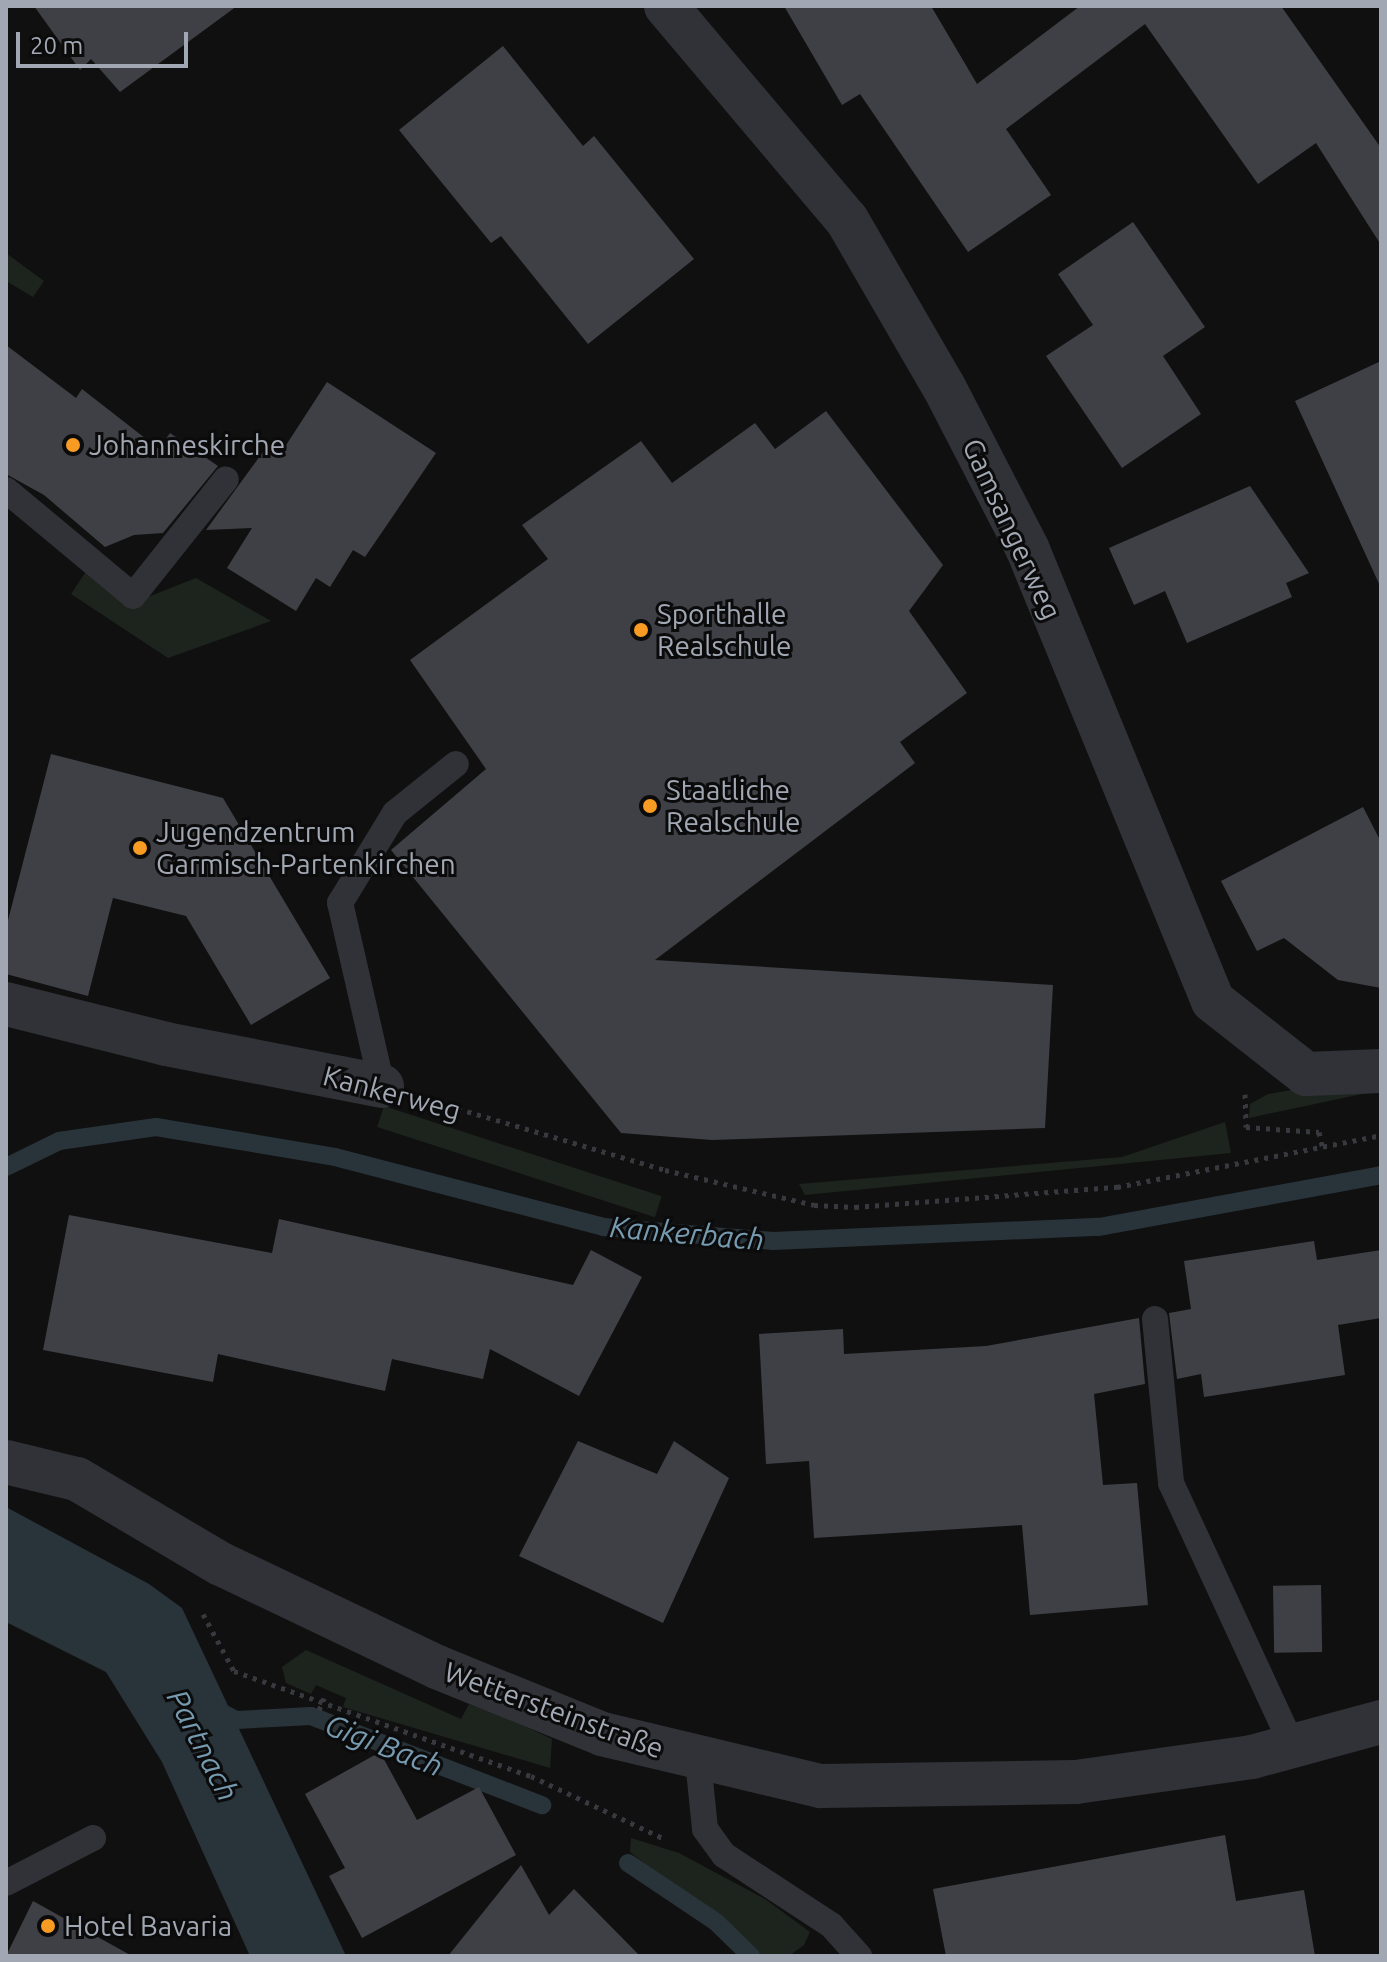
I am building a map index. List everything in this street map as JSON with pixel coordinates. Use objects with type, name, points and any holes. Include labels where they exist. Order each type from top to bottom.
[{"type":"street","name":"Gamsangerweg","points":[[666,6],[847,220],[1028,550],[1213,1001],[1306,1074],[1381,1071]]},
{"type":"street","name":"Kankerweg","points":[[6,1004],[166,1044],[382,1086]]},
{"type":"street","name":"Wettersteinstraße","points":[[6,1462],[77,1479],[221,1564],[437,1667],[602,1734],[698,1760],[821,1786],[1076,1782],[1252,1757],[1381,1722]]},
{"type":"lane","points":[[6,490],[133,596],[226,479]]},
{"type":"lane","points":[[382,1086],[340,903],[395,813],[456,764]]},
{"type":"lane","points":[[1155,1319],[1171,1483],[1292,1745]]},
{"type":"lane","points":[[698,1760],[705,1829],[724,1855],[831,1925],[859,1956]]},
{"type":"lane","points":[[6,1883],[93,1838]]},
{"type":"path","name":"Kankerweg","points":[[382,1086],[603,1153],[775,1194],[855,1207],[1117,1187],[1323,1150],[1381,1135]]},
{"type":"path","points":[[1241,1109],[1246,1127],[1319,1132],[1323,1150]]},
{"type":"path","points":[[197,1603],[234,1671],[531,1776],[677,1845]]},
{"type":"path","points":[[319,1710],[323,1700]]},
{"type":"shaded area","points":[[6,253],[44,281],[33,297],[6,281]]},
{"type":"shaded area","points":[[87,570],[135,602],[196,578],[271,621],[168,658],[71,594]]},
{"type":"shaded area","points":[[1338,1082],[1381,1090],[1249,1118],[1250,1104],[1268,1094]]},
{"type":"shaded area","points":[[384,1106],[662,1196],[655,1217],[377,1127]]},
{"type":"shaded area","points":[[1225,1122],[1231,1153],[805,1195],[799,1184],[1122,1157]]},
{"type":"shaded area","points":[[306,1650],[461,1719],[469,1704],[552,1739],[550,1768],[343,1707],[346,1698],[316,1685],[311,1694],[286,1683],[282,1667]]},
{"type":"shaded area","points":[[631,1838],[679,1853],[765,1899],[810,1932],[804,1945],[789,1956],[763,1956],[630,1852]]},
{"type":"water","name":"Partnach","points":[[6,1507],[149,1584],[182,1608],[346,1956],[250,1956],[162,1762],[106,1672],[6,1622]]},
{"type":"building","points":[[34,6],[237,6],[120,92],[91,59],[80,70]]},
{"type":"building","points":[[784,6],[931,6],[977,84],[1080,6],[1281,6],[1381,148],[1381,245],[1316,143],[1258,184],[1145,24],[1006,129],[1051,195],[968,252],[860,94],[842,105]]},
{"type":"building","points":[[503,46],[583,146],[594,136],[694,259],[588,344],[501,236],[491,243],[399,130]]},
{"type":"building","points":[[1133,222],[1205,327],[1163,356],[1201,414],[1122,468],[1046,356],[1093,325],[1058,274]]},
{"type":"building","name":"Johanneskirche","points":[[6,345],[76,398],[82,389],[159,449],[170,433],[218,466],[163,533],[134,535],[105,547],[44,495],[6,474]]},
{"type":"building","points":[[1381,361],[1381,588],[1295,401]]},
{"type":"building","points":[[327,382],[436,453],[365,557],[353,550],[330,587],[316,578],[296,611],[227,568],[252,528],[206,530],[268,445],[281,453]]},
{"type":"building","name":"Staatliche Realschule","points":[[826,411],[943,565],[909,611],[967,693],[900,742],[915,763],[655,960],[1053,985],[1045,1128],[712,1140],[621,1133],[391,850],[486,769],[410,660],[548,559],[522,525],[641,441],[672,483],[755,423],[775,449]]},
{"type":"building","points":[[1250,486],[1309,573],[1286,583],[1292,597],[1187,643],[1165,591],[1134,605],[1109,548]]},
{"type":"building","name":"Jugendzentrum Garmisch-Partenkirchen","points":[[51,754],[223,798],[330,978],[251,1025],[186,916],[113,898],[88,996],[6,974],[6,928]]},
{"type":"building","points":[[1363,807],[1381,842],[1381,988],[1338,980],[1284,938],[1257,951],[1221,881]]},
{"type":"building","points":[[69,1215],[272,1253],[279,1219],[573,1285],[591,1250],[642,1277],[579,1396],[490,1349],[483,1379],[392,1359],[385,1391],[218,1354],[213,1382],[43,1350]]},
{"type":"building","points":[[1314,1241],[1317,1260],[1381,1250],[1381,1318],[1338,1325],[1345,1375],[1204,1397],[1201,1374],[1177,1379],[1169,1313],[1191,1309],[1184,1261]]},
{"type":"building","points":[[1139,1318],[1145,1384],[1094,1394],[1103,1485],[1137,1483],[1148,1605],[1030,1615],[1022,1525],[814,1538],[809,1461],[766,1464],[759,1334],[843,1329],[844,1354],[986,1346]]},
{"type":"building","points":[[578,1441],[657,1474],[674,1441],[729,1478],[663,1623],[519,1556]]},
{"type":"building","points":[[1321,1585],[1322,1652],[1274,1653],[1273,1586]]},
{"type":"building","points":[[380,1752],[417,1820],[479,1787],[516,1855],[362,1938],[329,1876],[345,1868],[305,1794]]},
{"type":"building","points":[[1225,1835],[1236,1901],[1304,1890],[1315,1956],[946,1956],[933,1889]]},
{"type":"building","points":[[521,1865],[549,1915],[574,1889],[640,1956],[448,1956]]},
{"type":"building","name":"Hotel Bavaria","points":[[33,1901],[132,1956],[6,1956]]},
{"type":"waterway","name":"Kankerbach","points":[[6,1167],[59,1141],[156,1127],[335,1157],[603,1227],[773,1241],[1099,1227],[1381,1175]]},
{"type":"waterway","name":"Gigi Bach","points":[[215,1709],[236,1720],[311,1716],[542,1805]]},
{"type":"waterway","name":"Gigi Bach","points":[[628,1863],[716,1922],[751,1956]]},
{"type":"place","name":"Johanneskirche","points":[[73,445]]},
{"type":"place","name":"Sporthalle Realschule","points":[[641,630]]},
{"type":"place","name":"Staatliche Realschule","points":[[650,806]]},
{"type":"place","name":"Jugendzentrum Garmisch-Partenkirchen","points":[[140,848]]},
{"type":"place","name":"Hotel Bavaria","points":[[48,1926]]}]
